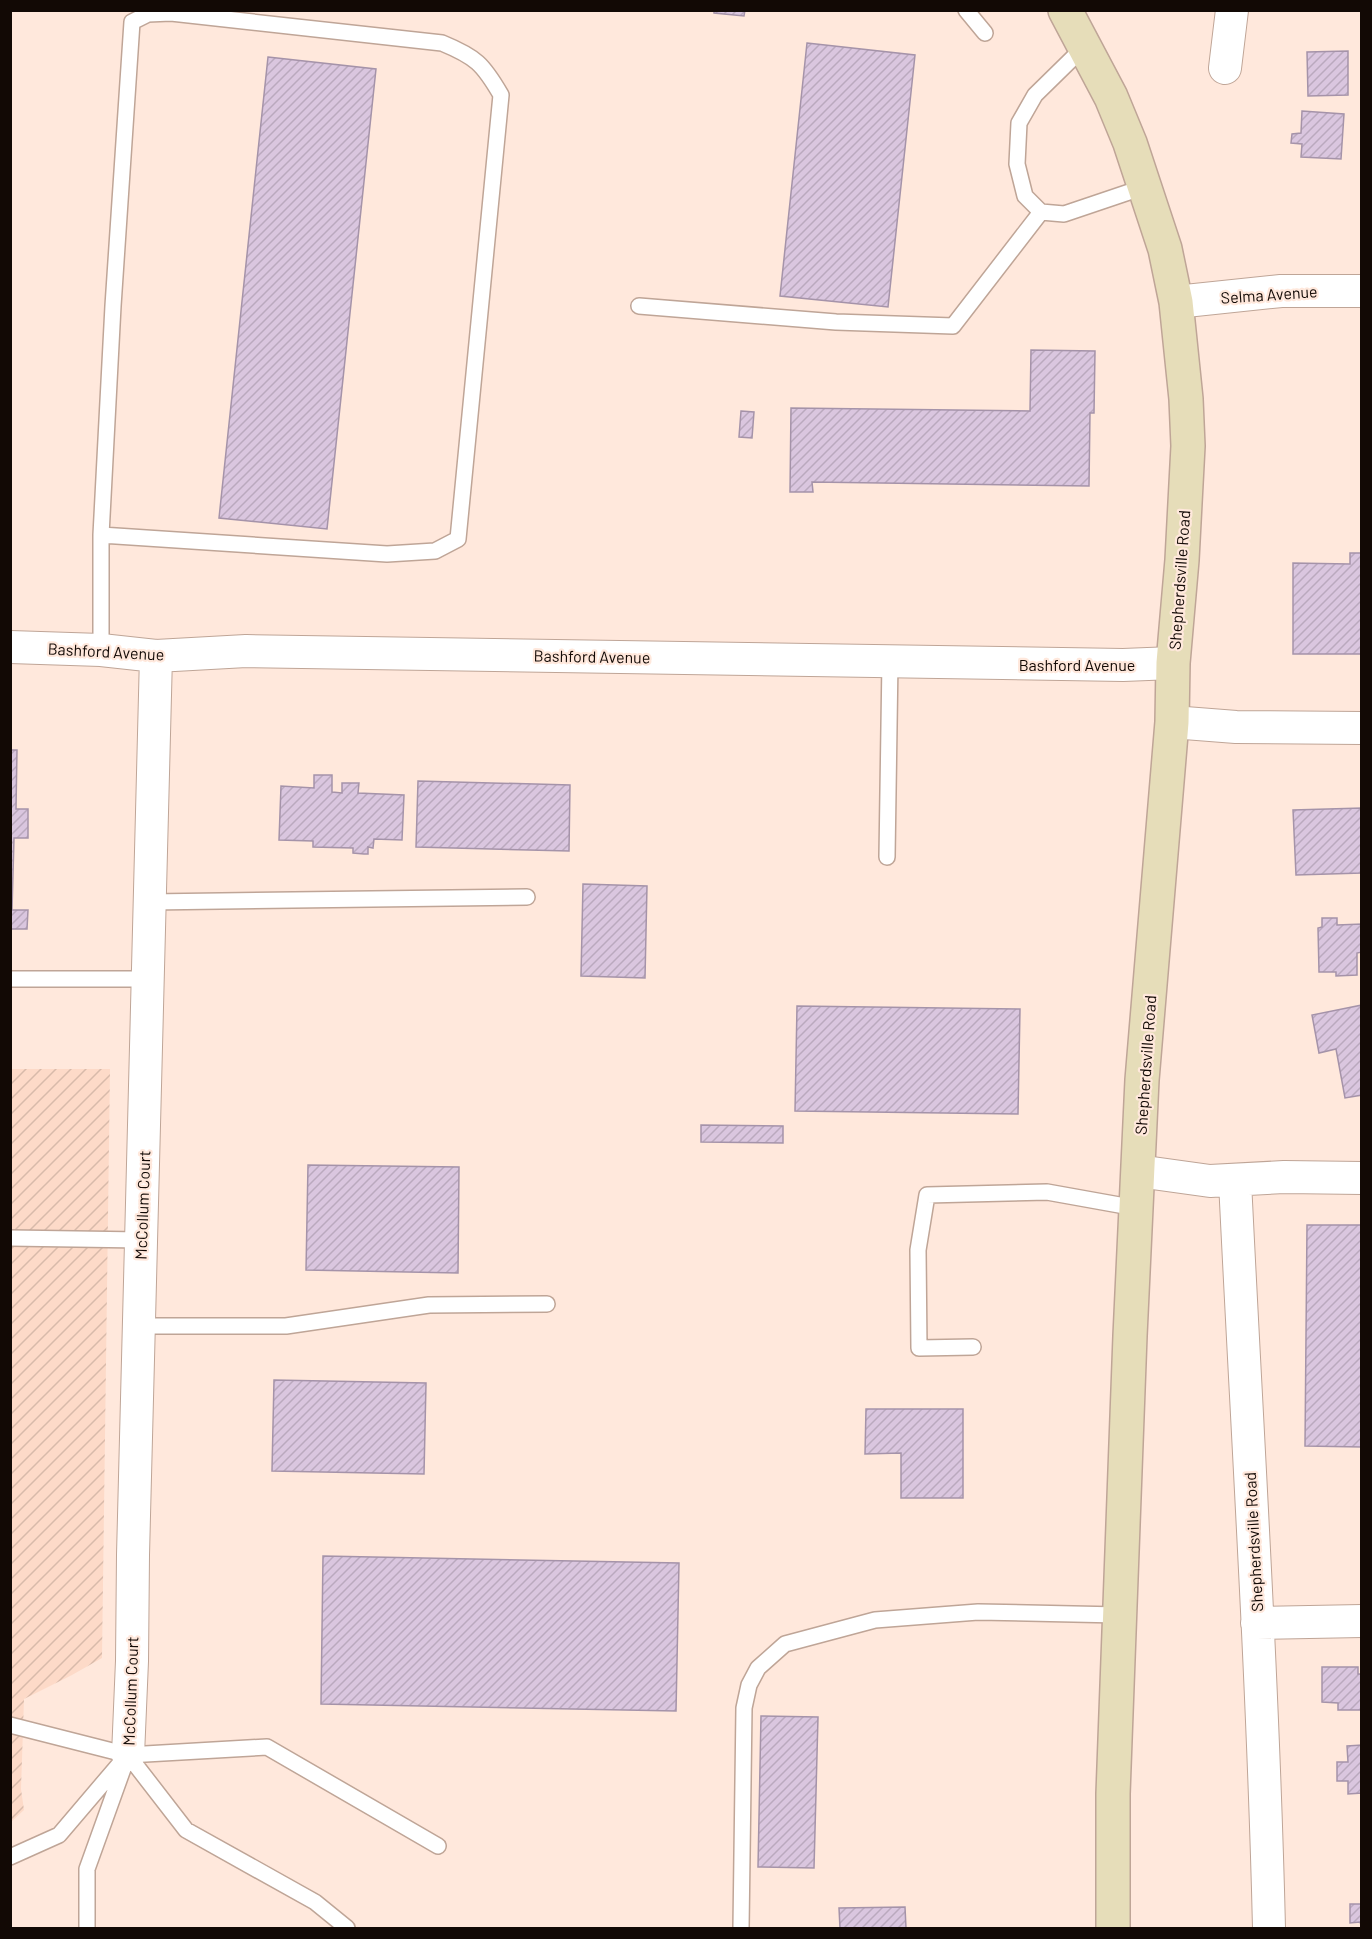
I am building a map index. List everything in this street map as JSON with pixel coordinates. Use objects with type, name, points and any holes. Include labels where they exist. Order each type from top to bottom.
[{"type":"main road","name":"Shepherdsville Road","points":[[1065,10],[1111,97],[1130,143],[1165,249],[1176,302],[1186,399],[1188,446],[1182,560],[1173,663],[1172,722],[1143,1068],[1119,1615],[1113,1794],[1113,1929]]},
{"type":"street","points":[[1225,68],[1232,10]]},
{"type":"street","name":"Selma Avenue","points":[[1176,302],[1281,291],[1362,291]]},
{"type":"street","name":"Bashford Avenue","points":[[10,647],[101,650],[156,656],[246,651],[1123,665],[1173,663]]},
{"type":"street","name":"McCollum Court","points":[[128,1755],[156,656]]},
{"type":"street","points":[[1172,722],[1236,727],[1362,728]]},
{"type":"street","points":[[1138,1171],[1210,1181],[1362,1178]]},
{"type":"street","name":"Shepherdsville Road","points":[[1235,1180],[1267,1841],[1269,1929]]},
{"type":"street","points":[[1257,1623],[1362,1621]]},
{"type":"lane","points":[[966,10],[985,33]]},
{"type":"lane","points":[[101,535],[387,554],[435,551],[458,539],[501,95],[488,72],[468,54],[442,43],[171,13],[148,14],[132,22],[113,306],[101,535],[101,650]]},
{"type":"lane","points":[[1084,47],[1035,95],[1019,123],[1017,164],[1025,196],[1041,212],[1064,214],[1144,187]]},
{"type":"lane","points":[[639,306],[836,322],[953,326],[1041,212]]},
{"type":"lane","points":[[887,857],[890,661]]},
{"type":"lane","points":[[150,902],[527,897]]},
{"type":"lane","points":[[10,979],[148,979]]},
{"type":"lane","points":[[974,1347],[919,1348],[918,1250],[927,1195],[1047,1192],[1136,1208]]},
{"type":"lane","points":[[10,1238],[141,1240]]},
{"type":"lane","points":[[139,1326],[286,1326],[429,1305],[547,1305]]},
{"type":"lane","points":[[741,1929],[744,1708],[749,1685],[758,1668],[785,1644],[875,1620],[978,1612],[1119,1615]]},
{"type":"lane","points":[[10,1725],[128,1755],[267,1747],[438,1846]]},
{"type":"lane","points":[[10,1857],[58,1835],[128,1755]]},
{"type":"lane","points":[[87,1929],[87,1869],[128,1755]]},
{"type":"lane","points":[[128,1755],[186,1830],[315,1902],[347,1929]]},
{"type":"shaded area","points":[[11,1069],[110,1069],[102,1658],[24,1699],[21,1789],[24,1810],[11,1822]]},
{"type":"building","points":[[714,10],[745,10],[744,16],[714,13]]},
{"type":"building","points":[[807,43],[915,55],[888,307],[780,296]]},
{"type":"building","points":[[1348,51],[1348,95],[1308,96],[1307,52]]},
{"type":"building","points":[[268,57],[376,69],[327,529],[219,518]]},
{"type":"building","points":[[1302,111],[1344,114],[1341,159],[1301,157],[1302,144],[1291,143],[1292,134],[1301,133]]},
{"type":"building","points":[[1031,350],[1095,351],[1094,413],[1090,413],[1089,486],[812,482],[813,492],[790,492],[791,408],[1030,411]]},
{"type":"building","points":[[741,411],[754,412],[752,438],[739,437]]},
{"type":"building","points":[[1350,553],[1362,553],[1362,654],[1293,654],[1293,563],[1350,564]]},
{"type":"building","points":[[10,750],[17,750],[16,809],[28,809],[28,838],[14,838],[12,910],[28,910],[27,929],[10,929]]},
{"type":"building","points":[[314,775],[332,775],[332,792],[342,793],[342,783],[359,783],[358,793],[404,795],[402,840],[374,839],[373,848],[368,847],[368,854],[364,854],[353,853],[353,848],[313,847],[313,841],[279,840],[281,786],[314,788]]},
{"type":"building","points":[[418,781],[570,785],[569,851],[416,847]]},
{"type":"building","points":[[1362,808],[1362,873],[1296,875],[1293,810]]},
{"type":"building","points":[[583,884],[647,886],[645,978],[581,976]]},
{"type":"building","points":[[1322,918],[1337,918],[1337,925],[1362,924],[1362,952],[1357,953],[1357,975],[1336,976],[1336,972],[1319,972],[1318,928],[1322,927]]},
{"type":"building","points":[[1362,1005],[1362,1095],[1345,1098],[1336,1049],[1319,1053],[1312,1015]]},
{"type":"building","points":[[797,1006],[1020,1009],[1018,1114],[795,1111]]},
{"type":"building","points":[[701,1125],[783,1126],[783,1143],[701,1142]]},
{"type":"building","points":[[308,1165],[459,1167],[458,1273],[306,1270]]},
{"type":"building","points":[[1307,1225],[1362,1225],[1362,1447],[1305,1446]]},
{"type":"building","points":[[274,1380],[426,1383],[424,1474],[272,1471]]},
{"type":"building","points":[[866,1409],[963,1409],[963,1498],[901,1498],[901,1453],[865,1454]]},
{"type":"building","points":[[323,1556],[679,1563],[676,1711],[321,1704]]},
{"type":"building","points":[[1322,1667],[1358,1667],[1358,1674],[1362,1674],[1362,1710],[1338,1710],[1338,1703],[1322,1702]]},
{"type":"building","points":[[761,1716],[818,1717],[814,1868],[758,1867]]},
{"type":"building","points":[[1362,1745],[1362,1793],[1348,1794],[1348,1781],[1337,1781],[1337,1762],[1348,1762],[1347,1746]]},
{"type":"building","points":[[1350,1904],[1362,1904],[1362,1928],[1360,1922],[1350,1923]]},
{"type":"building","points":[[905,1907],[906,1928],[840,1928],[839,1908]]}]
